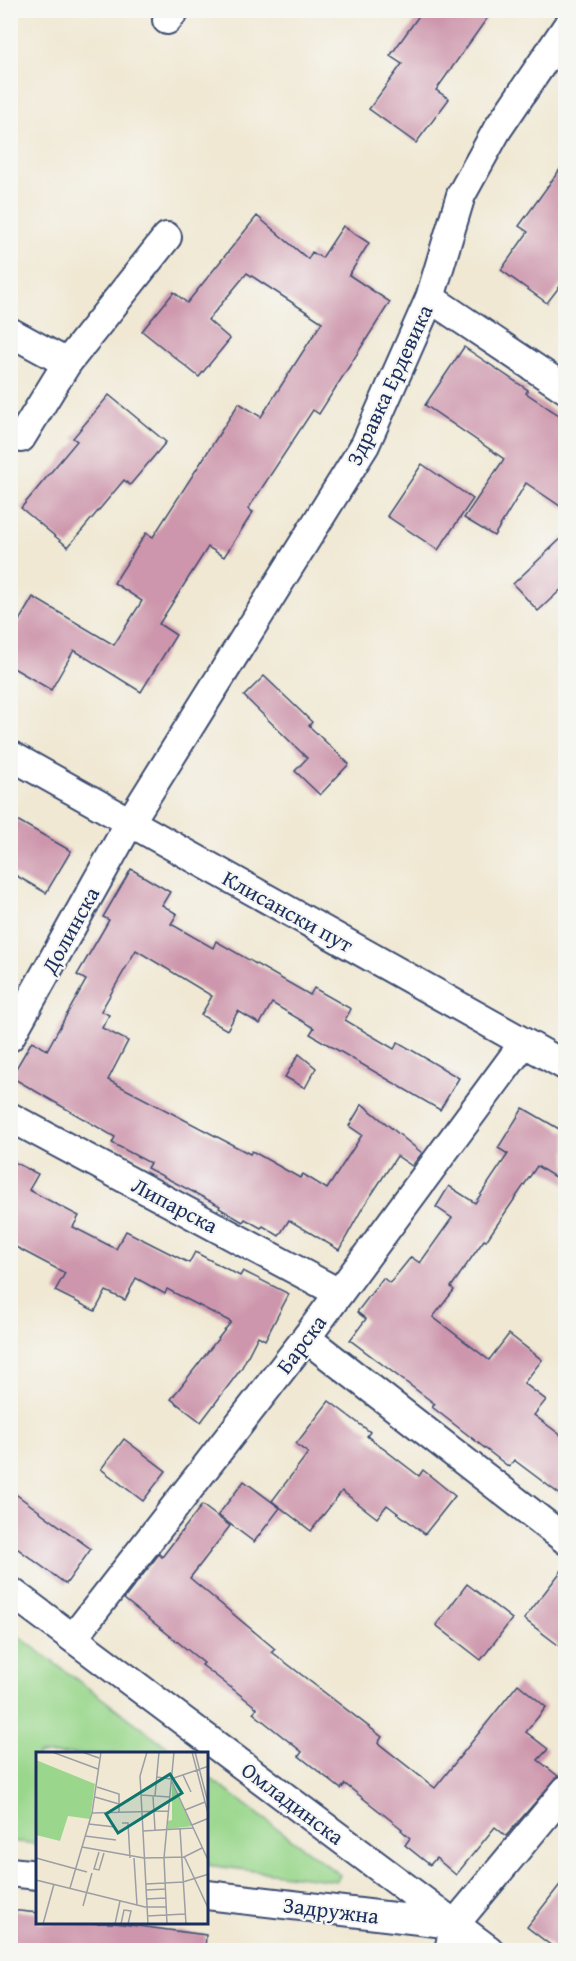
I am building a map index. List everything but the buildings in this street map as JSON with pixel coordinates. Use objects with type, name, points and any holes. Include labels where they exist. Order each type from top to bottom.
[{"type":"street","name":"Здравка Ердевика","points":[[130,822],[365,445],[430,298],[461,195],[497,129],[566,28]]},
{"type":"street","points":[[21,438],[67,363],[167,237]]},
{"type":"street","points":[[430,298],[566,389]]},
{"type":"street","points":[[10,332],[67,363]]},
{"type":"street","name":"Клисански пут","points":[[10,756],[566,1066]]},
{"type":"street","name":"Долинска","points":[[10,1037],[130,822]]},
{"type":"street","name":"Барска","points":[[73,1638],[306,1338],[523,1044]]},
{"type":"street","name":"Липарска","points":[[10,1117],[339,1293]]},
{"type":"street","points":[[306,1338],[566,1540]]},
{"type":"street","name":"Омладинска","points":[[10,1591],[73,1638],[452,1937],[489,1950]]},
{"type":"street","points":[[452,1937],[566,1790]]},
{"type":"street","points":[[10,1872],[36,1875]]},
{"type":"street","name":"Задружна","points":[[208,1895],[452,1937]]},
{"type":"green space","points":[[10,1630],[174,1752],[36,1752],[36,1844],[11,1841]]},
{"type":"green space","points":[[208,1777],[340,1875],[337,1881],[208,1865]]}]
